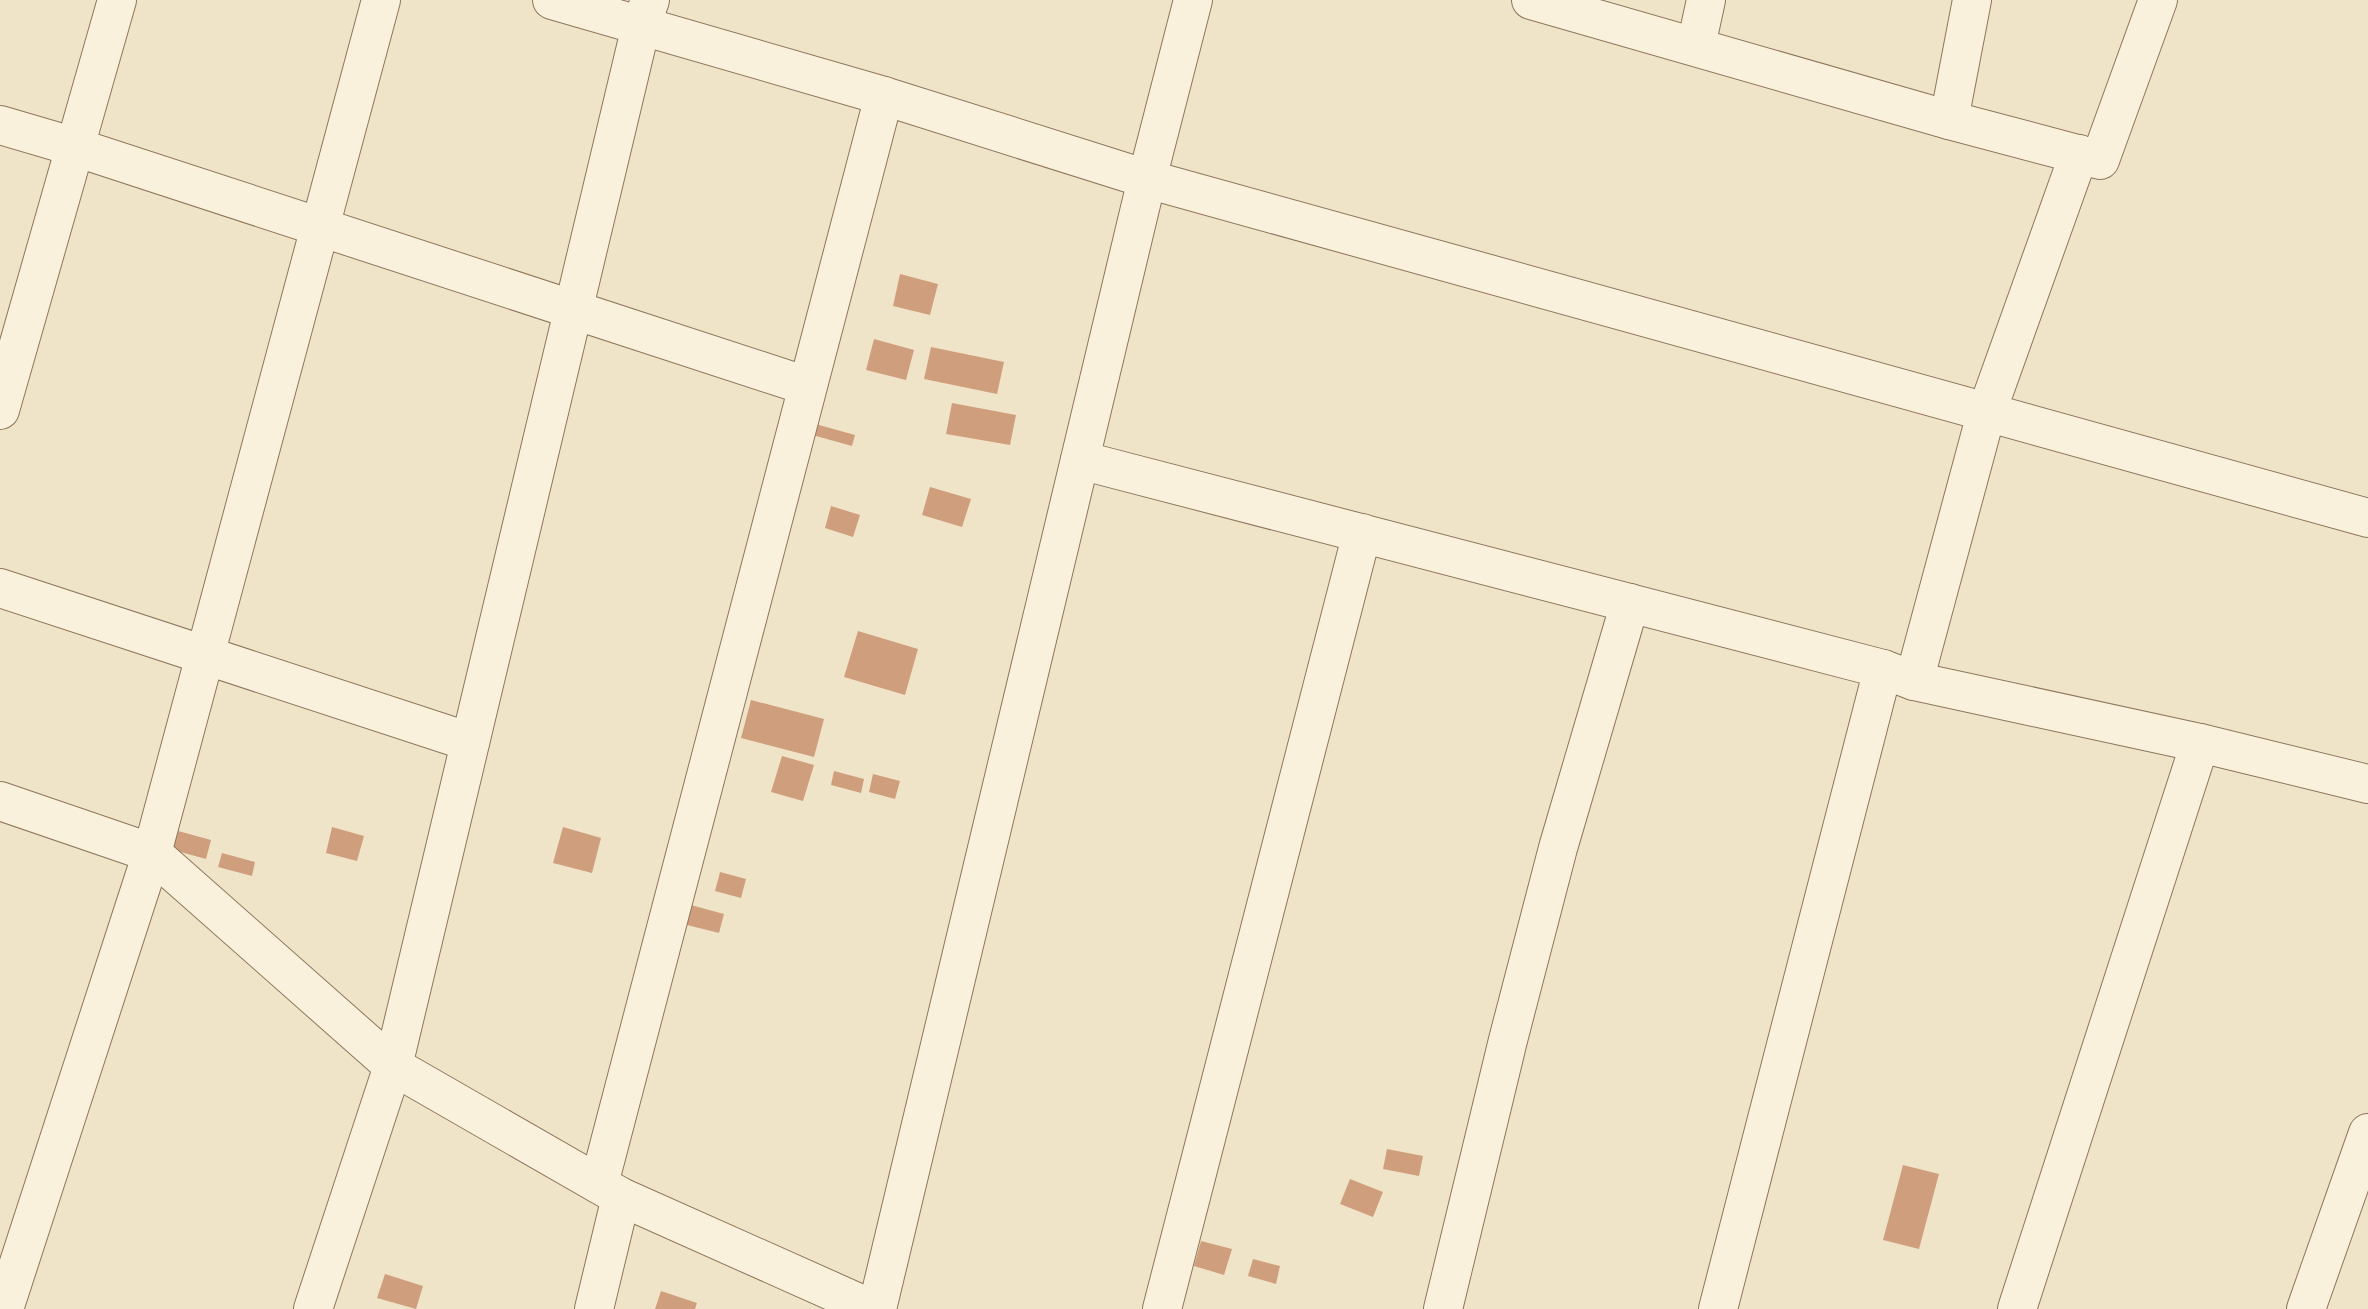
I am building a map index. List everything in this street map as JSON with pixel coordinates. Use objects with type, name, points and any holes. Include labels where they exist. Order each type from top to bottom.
[{"type":"street","points":[[0,410],[117,0]]},
{"type":"street","points":[[4,1309],[152,853],[381,0]]},
{"type":"street","points":[[552,0],[645,13],[884,96],[1147,178],[1986,414],[2368,518]]},
{"type":"street","points":[[0,801],[152,853],[393,1066],[610,1190],[875,1309],[1147,178],[1193,0]]},
{"type":"street","points":[[1531,0],[1949,120],[2090,156]]},
{"type":"street","points":[[1696,46],[1706,0]]},
{"type":"street","points":[[1949,120],[1972,0]]},
{"type":"street","points":[[1718,1309],[1899,675],[1986,414],[2090,156],[2158,0]]},
{"type":"street","points":[[313,1309],[393,1066],[645,13]]},
{"type":"street","points":[[594,1309],[610,1190],[807,386],[884,96]]},
{"type":"street","points":[[0,125],[75,147],[807,386]]},
{"type":"street","points":[[1080,460],[1899,675],[2368,784]]},
{"type":"street","points":[[1163,1309],[1362,533]]},
{"type":"street","points":[[0,588],[470,742]]},
{"type":"street","points":[[1443,1309],[1558,848],[1630,603]]},
{"type":"street","points":[[2017,1309],[2200,743]]},
{"type":"street","points":[[2306,1309],[2368,1133]]},
{"type":"building","points":[[900,274],[938,284],[930,315],[893,306]]},
{"type":"building","points":[[874,339],[914,350],[906,380],[866,370]]},
{"type":"building","points":[[931,347],[1004,362],[997,394],[924,379]]},
{"type":"building","points":[[952,403],[1016,415],[1010,445],[946,434]]},
{"type":"building","points":[[801,420],[855,435],[852,446],[798,431]]},
{"type":"building","points":[[930,487],[971,499],[962,527],[922,515]]},
{"type":"building","points":[[831,506],[860,515],[853,537],[825,528]]},
{"type":"building","points":[[858,631],[918,649],[905,695],[844,677]]},
{"type":"building","points":[[751,700],[824,719],[814,757],[741,738]]},
{"type":"building","points":[[782,756],[814,765],[803,801],[771,792]]},
{"type":"building","points":[[834,771],[864,779],[861,793],[831,785]]},
{"type":"building","points":[[873,774],[900,781],[895,799],[869,792]]},
{"type":"building","points":[[160,826],[211,840],[206,859],[155,845]]},
{"type":"building","points":[[332,827],[364,836],[357,861],[326,853]]},
{"type":"building","points":[[563,827],[601,838],[592,873],[553,863]]},
{"type":"building","points":[[222,853],[255,862],[252,876],[218,867]]},
{"type":"building","points":[[720,872],[746,879],[741,898],[715,891]]},
{"type":"building","points":[[676,901],[724,914],[719,933],[671,921]]},
{"type":"building","points":[[1387,1149],[1423,1156],[1419,1176],[1383,1169]]},
{"type":"building","points":[[1903,1165],[1939,1174],[1919,1249],[1883,1240]]},
{"type":"building","points":[[1350,1179],[1383,1192],[1373,1217],[1340,1204]]},
{"type":"building","points":[[1201,1241],[1232,1249],[1224,1275],[1194,1266]]},
{"type":"building","points":[[1253,1259],[1280,1266],[1276,1284],[1248,1276]]},
{"type":"building","points":[[385,1274],[423,1286],[416,1309],[377,1298]]},
{"type":"building","points":[[661,1291],[697,1303],[695,1309],[655,1309]]}]
